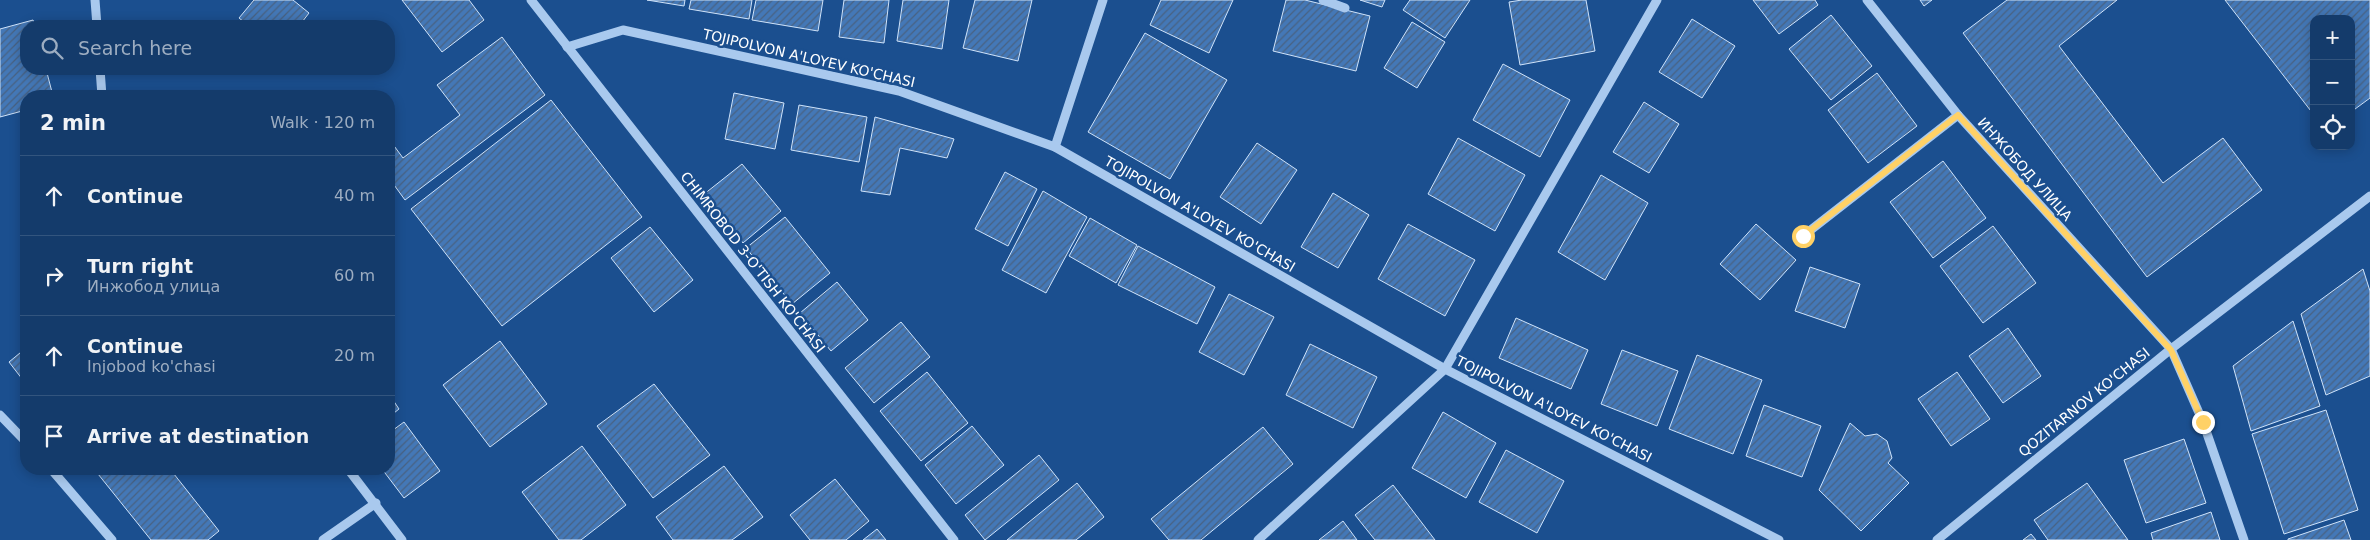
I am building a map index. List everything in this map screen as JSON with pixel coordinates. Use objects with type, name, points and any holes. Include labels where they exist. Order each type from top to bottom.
[{"type":"street","points":[[95,0],[97,20]]},
{"type":"street","name":"CHIMROBOD 3-O'TISH KO'CHASI","points":[[531,0],[954,540]]},
{"type":"street","points":[[1055,147],[1103,0]]},
{"type":"street","points":[[1322,0],[1345,8]]},
{"type":"street","points":[[1258,540],[1444,369],[1657,0]]},
{"type":"street","name":"ИНЖОБОД УЛИЦА","points":[[1867,0],[1958,115],[2171,350],[2203,422],[2244,540]]},
{"type":"street","name":"TOJIPOLVON A'LOYEV KO'CHASI","points":[[568,47],[623,30],[899,91],[1055,147],[1444,369],[1780,540]]},
{"type":"street","points":[[100,75],[102,90]]},
{"type":"street","points":[[1803,236],[1958,115]]},
{"type":"street","name":"QOZITARNOV KO'CHASI","points":[[1937,540],[2171,350],[2370,196]]},
{"type":"street","points":[[0,415],[20,436]]},
{"type":"street","points":[[56,475],[112,540]]},
{"type":"street","points":[[353,475],[376,503],[402,540]]},
{"type":"street","points":[[323,540],[376,503]]},
{"type":"building","points":[[254,0],[293,0],[309,13],[304,20],[242,20],[239,18]]},
{"type":"building","points":[[402,0],[469,0],[484,20],[442,52]]},
{"type":"building","points":[[647,0],[685,0],[684,6]]},
{"type":"building","points":[[691,0],[752,0],[749,19],[689,9]]},
{"type":"building","points":[[756,0],[823,0],[818,31],[752,20]]},
{"type":"building","points":[[844,0],[889,0],[884,43],[839,37]]},
{"type":"building","points":[[903,0],[949,0],[942,49],[897,41]]},
{"type":"building","points":[[975,0],[1032,0],[1018,61],[963,48]]},
{"type":"building","points":[[1161,0],[1233,0],[1209,53],[1150,25]]},
{"type":"building","points":[[1286,0],[1305,0],[1370,16],[1356,71],[1273,51]]},
{"type":"building","points":[[1360,0],[1385,0],[1382,7]]},
{"type":"building","points":[[1410,0],[1470,0],[1445,38],[1403,10]]},
{"type":"building","points":[[1522,0],[1586,0],[1595,51],[1520,65],[1509,2]]},
{"type":"building","points":[[1753,0],[1815,0],[1818,5],[1779,34]]},
{"type":"building","points":[[1920,0],[1932,0],[1924,6]]},
{"type":"building","points":[[2007,0],[2117,0],[2059,46],[2163,183],[2223,138],[2262,190],[2147,277],[1963,33]]},
{"type":"building","points":[[2225,0],[2370,0],[2370,98],[2355,109],[2355,15],[2310,15],[2310,110]]},
{"type":"building","points":[[1831,15],[1872,66],[1831,100],[1789,49]]},
{"type":"building","points":[[1692,19],[1735,46],[1702,98],[1659,72]]},
{"type":"building","points":[[1412,22],[1445,42],[1417,88],[1384,68]]},
{"type":"building","points":[[20,24],[20,75],[48,75],[51,90],[20,90],[20,112],[0,117],[0,29]]},
{"type":"building","points":[[1145,33],[1227,80],[1170,179],[1088,132]]},
{"type":"building","points":[[502,37],[545,95],[405,200],[395,186],[395,147],[403,158],[460,115],[437,85]]},
{"type":"building","points":[[1503,64],[1570,100],[1540,157],[1473,120]]},
{"type":"building","points":[[1877,73],[1917,126],[1868,163],[1828,110]]},
{"type":"building","points":[[734,93],[784,103],[775,149],[725,139]]},
{"type":"building","points":[[551,100],[642,217],[502,326],[411,209]]},
{"type":"building","points":[[1644,102],[1679,124],[1649,173],[1613,152]]},
{"type":"building","points":[[799,105],[867,117],[859,162],[791,150]]},
{"type":"building","points":[[875,117],[954,139],[947,158],[900,148],[890,195],[861,191]]},
{"type":"building","points":[[1458,138],[1525,175],[1495,231],[1428,194]]},
{"type":"building","points":[[1257,143],[1297,170],[1261,224],[1220,197]]},
{"type":"building","points":[[1943,161],[1986,218],[1933,258],[1890,202]]},
{"type":"building","points":[[742,164],[781,211],[743,243],[703,195]]},
{"type":"building","points":[[1005,172],[1037,189],[1008,246],[975,229]]},
{"type":"building","points":[[1601,175],[1648,203],[1605,280],[1558,252]]},
{"type":"building","points":[[1043,191],[1087,217],[1046,293],[1002,270]]},
{"type":"building","points":[[1333,193],[1369,215],[1338,268],[1301,247]]},
{"type":"building","points":[[785,217],[830,273],[792,304],[746,248]]},
{"type":"building","points":[[1090,218],[1137,245],[1116,283],[1069,256]]},
{"type":"building","points":[[1408,224],[1475,260],[1445,316],[1378,279]]},
{"type":"building","points":[[1756,224],[1796,260],[1760,300],[1720,264]]},
{"type":"building","points":[[1993,226],[2036,283],[1983,323],[1940,266]]},
{"type":"building","points":[[650,227],[693,280],[654,312],[611,258]]},
{"type":"building","points":[[1138,246],[1215,287],[1197,324],[1118,285]]},
{"type":"building","points":[[1810,267],[1860,284],[1845,328],[1795,311]]},
{"type":"building","points":[[2363,269],[2370,291],[2370,376],[2326,395],[2301,314]]},
{"type":"building","points":[[837,282],[868,320],[831,351],[800,313]]},
{"type":"building","points":[[1229,294],[1274,317],[1244,375],[1199,352]]},
{"type":"building","points":[[1516,318],[1588,350],[1571,389],[1499,358]]},
{"type":"building","points":[[2293,321],[2320,406],[2251,431],[2233,366]]},
{"type":"building","points":[[901,322],[930,357],[874,403],[845,368]]},
{"type":"building","points":[[2008,328],[2041,376],[2003,403],[1969,356]]},
{"type":"building","points":[[500,341],[547,404],[490,447],[443,385]]},
{"type":"building","points":[[1310,344],[1377,377],[1353,428],[1286,395]]},
{"type":"building","points":[[1622,350],[1678,371],[1657,426],[1601,404]]},
{"type":"building","points":[[20,353],[20,376],[9,362]]},
{"type":"building","points":[[1697,355],[1762,380],[1733,454],[1669,429]]},
{"type":"building","points":[[927,372],[968,423],[921,461],[880,411]]},
{"type":"building","points":[[1957,372],[1990,419],[1951,446],[1918,399]]},
{"type":"building","points":[[654,384],[710,455],[653,498],[597,426]]},
{"type":"building","points":[[395,403],[399,409],[395,412]]},
{"type":"building","points":[[1764,405],[1821,426],[1802,477],[1746,456]]},
{"type":"building","points":[[2326,410],[2358,510],[2284,534],[2252,434]]},
{"type":"building","points":[[1443,412],[1496,443],[1466,498],[1412,468]]},
{"type":"building","points":[[404,422],[440,471],[404,498],[387,475],[395,475],[395,429]]},
{"type":"building","points":[[1850,423],[1865,436],[1877,434],[1887,441],[1892,458],[1888,463],[1909,483],[1861,531],[1819,490]]},
{"type":"building","points":[[972,426],[1004,465],[956,504],[925,465]]},
{"type":"building","points":[[1263,427],[1293,464],[1201,540],[1169,540],[1151,519]]},
{"type":"building","points":[[2184,439],[2206,503],[2146,523],[2124,460]]},
{"type":"building","points":[[582,446],[626,505],[581,540],[559,540],[522,492]]},
{"type":"building","points":[[1506,450],[1564,481],[1537,533],[1479,502]]},
{"type":"building","points":[[1039,455],[1059,480],[985,540],[965,515]]},
{"type":"building","points":[[724,466],[763,517],[732,540],[673,540],[656,517]]},
{"type":"building","points":[[99,475],[175,475],[219,531],[208,540],[151,540]]},
{"type":"building","points":[[835,479],[869,521],[846,540],[810,540],[790,515]]},
{"type":"building","points":[[1077,483],[1104,517],[1076,540],[1007,540]]},
{"type":"building","points":[[2087,483],[2128,540],[2048,540],[2034,520]]},
{"type":"building","points":[[1393,485],[1435,540],[1375,540],[1355,515]]},
{"type":"building","points":[[2211,512],[2220,540],[2153,540],[2151,533]]},
{"type":"building","points":[[2344,520],[2351,540],[2288,540],[2288,539]]},
{"type":"building","points":[[1343,521],[1357,540],[1319,540]]},
{"type":"building","points":[[877,529],[886,540],[863,540]]},
{"type":"building","points":[[2031,534],[2036,540],[2023,540]]},
{"type":"route","points":[[1803,236],[1958,115],[2171,350],[2203,422]]}]
